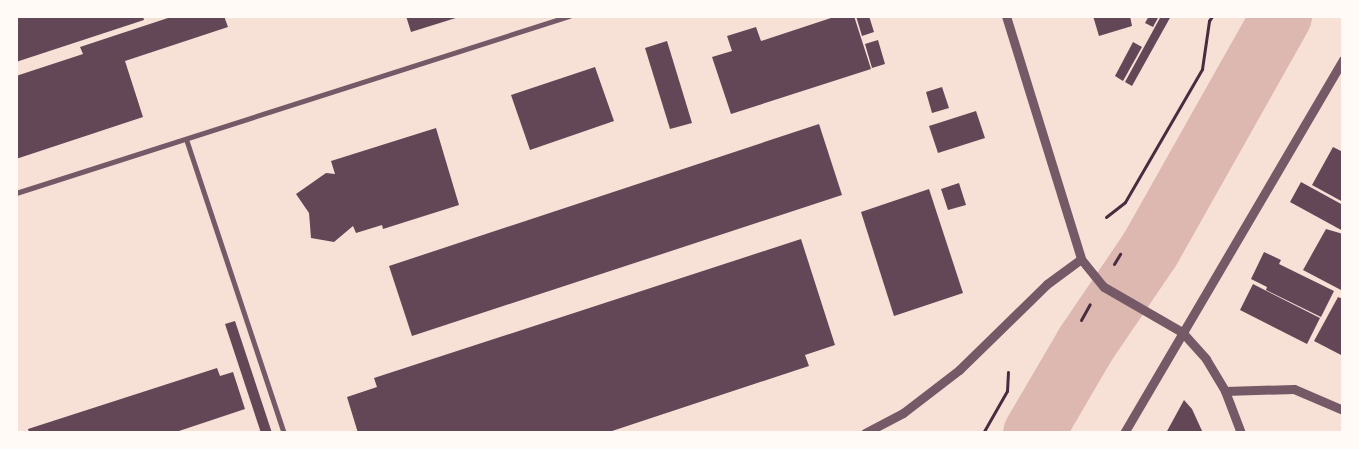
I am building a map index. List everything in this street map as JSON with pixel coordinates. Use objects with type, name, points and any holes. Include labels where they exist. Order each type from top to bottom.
[{"type":"street","points":[[16,193],[569,16]]},
{"type":"street","points":[[1006,16],[1081,259],[1104,286],[1182,332],[1206,359],[1225,391],[1241,433]]},
{"type":"street","points":[[1124,433],[1343,59]]},
{"type":"street","points":[[186,138],[284,433]]},
{"type":"street","points":[[865,433],[903,413],[959,370],[1047,284],[1081,259]]},
{"type":"street","points":[[1225,391],[1294,389],[1343,410]]},
{"type":"path","points":[[1106,217],[1125,202],[1202,69],[1209,21],[1212,16]]},
{"type":"path","points":[[983,433],[1008,391],[1008,372]]},
{"type":"building","points":[[16,16],[143,16],[144,20],[16,62]]},
{"type":"building","points":[[174,16],[224,16],[228,27],[125,61],[143,117],[16,159],[16,76],[83,54],[80,47]]},
{"type":"building","points":[[406,16],[459,16],[459,17],[411,32]]},
{"type":"building","points":[[837,16],[854,16],[871,69],[731,114],[712,57],[732,51],[727,36],[756,27],[761,41]]},
{"type":"building","points":[[856,16],[869,16],[874,32],[862,36]]},
{"type":"building","points":[[1093,16],[1130,16],[1132,26],[1099,36]]},
{"type":"building","points":[[1149,16],[1159,16],[1153,27],[1145,23]]},
{"type":"building","points":[[1161,16],[1171,16],[1132,86],[1125,82]]},
{"type":"building","points":[[878,40],[885,64],[872,68],[865,44]]},
{"type":"building","points":[[667,41],[692,123],[670,129],[645,48]]},
{"type":"building","points":[[1133,42],[1142,47],[1123,81],[1115,76]]},
{"type":"building","points":[[595,67],[614,121],[530,150],[511,95]]},
{"type":"building","points":[[942,87],[949,108],[932,113],[926,92]]},
{"type":"building","points":[[976,111],[985,138],[938,153],[929,126]]},
{"type":"building","points":[[819,124],[842,195],[412,336],[389,266]]},
{"type":"building","points":[[436,128],[459,205],[383,229],[382,225],[356,233],[353,226],[334,242],[311,238],[309,213],[296,194],[326,173],[335,174],[331,161]]},
{"type":"building","points":[[1333,147],[1343,152],[1343,202],[1312,185]]},
{"type":"building","points":[[1301,182],[1343,205],[1343,231],[1290,202]]},
{"type":"building","points":[[959,183],[966,205],[948,210],[941,189]]},
{"type":"building","points":[[929,189],[963,293],[894,316],[861,212]]},
{"type":"building","points":[[1326,229],[1343,234],[1341,290],[1303,270]]},
{"type":"building","points":[[801,239],[835,345],[805,355],[809,366],[606,433],[358,433],[347,397],[377,387],[374,378]]},
{"type":"building","points":[[1264,252],[1281,260],[1279,264],[1334,291],[1321,317],[1266,290],[1267,287],[1251,279]]},
{"type":"building","points":[[1253,284],[1320,318],[1307,344],[1240,310]]},
{"type":"building","points":[[1338,297],[1343,299],[1343,356],[1314,341]]},
{"type":"building","points":[[235,321],[272,433],[261,433],[225,324]]},
{"type":"building","points":[[217,368],[220,376],[233,372],[245,409],[173,433],[29,433],[28,429]]},
{"type":"building","points":[[1184,400],[1192,409],[1203,433],[1166,433]]},
{"type":"waterway","points":[[1033,433],[1085,344],[1149,250],[1281,16]]}]
